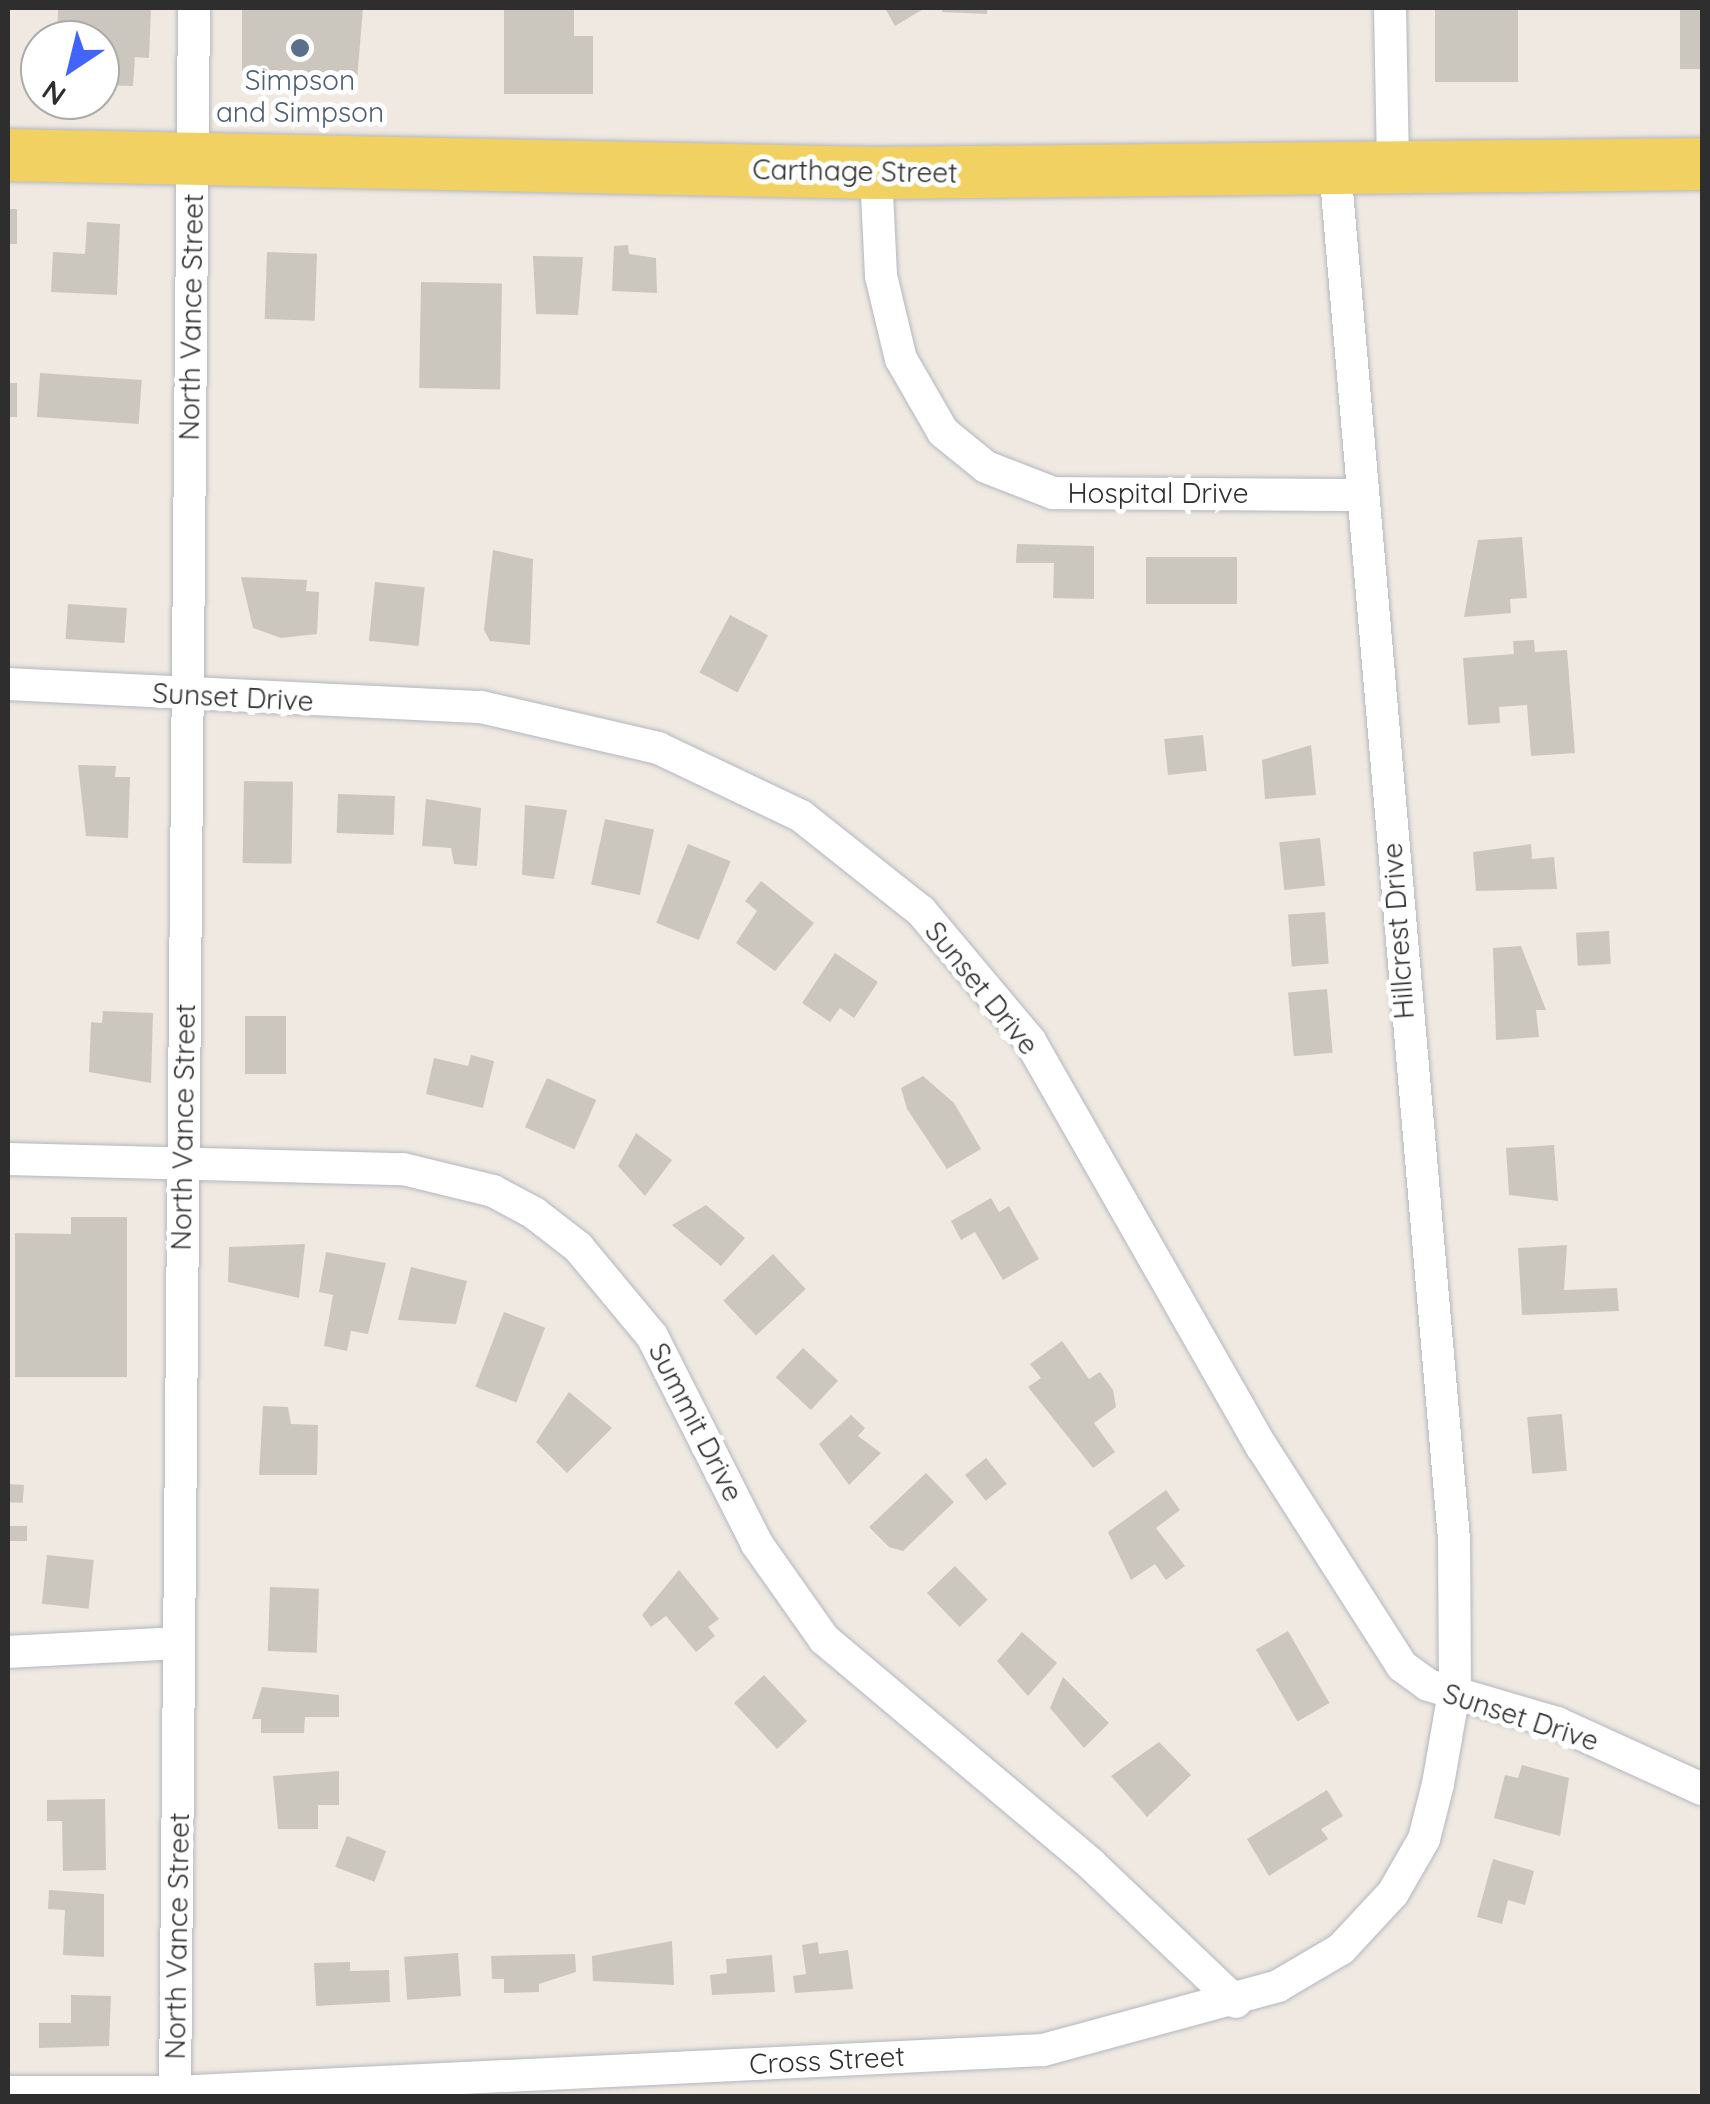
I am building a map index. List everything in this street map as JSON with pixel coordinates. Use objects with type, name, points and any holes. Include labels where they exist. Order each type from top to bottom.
[{"type":"main road","name":"Carthage Street","points":[[8,155],[193,156],[876,174],[1702,164]]},
{"type":"street","name":"North Vance Street","points":[[175,2094],[194,8]]},
{"type":"street","points":[[1390,8],[1392,167]]},
{"type":"street","name":"Hillcrest Drive","points":[[1335,167],[1454,1539],[1454,1695]]},
{"type":"street","name":"Hospital Drive","points":[[876,174],[880,276],[901,359],[943,432],[986,467],[1054,493],[1362,495]]},
{"type":"street","name":"Sunset Drive","points":[[8,684],[188,696],[480,707],[658,748],[801,816],[921,911],[1030,1040],[1262,1447],[1402,1666],[1454,1695],[1557,1724],[1702,1789]]},
{"type":"street","name":"Summit Drive","points":[[8,1159],[182,1159],[403,1169],[493,1191],[578,1246],[652,1336],[757,1544],[824,1639],[1090,1864],[1236,2002]]},
{"type":"street","points":[[8,1652],[178,1644]]},
{"type":"street","name":"Cross Street","points":[[8,2092],[175,2094],[1043,2050],[1236,2002],[1322,1963],[1393,1892],[1424,1839],[1454,1695]]},
{"type":"building","points":[[58,8],[151,8],[149,58],[135,57],[133,86],[120,86],[120,20],[58,20]]},
{"type":"building","name":"Simpson and Simpson","points":[[242,8],[363,8],[357,80],[288,79],[289,87],[242,79]]},
{"type":"building","points":[[504,8],[574,8],[574,36],[593,36],[593,94],[504,94]]},
{"type":"building","points":[[885,8],[925,8],[895,26]]},
{"type":"building","points":[[942,8],[987,8],[987,14],[942,12]]},
{"type":"building","points":[[1435,8],[1518,8],[1518,82],[1435,82]]},
{"type":"building","points":[[1680,8],[1702,8],[1702,69],[1680,69]]},
{"type":"building","points":[[8,209],[17,209],[17,244],[8,244]]},
{"type":"building","points":[[87,222],[120,224],[117,295],[51,292],[53,252],[85,254]]},
{"type":"building","points":[[628,245],[629,254],[656,258],[657,293],[612,291],[614,246]]},
{"type":"building","points":[[267,252],[317,254],[315,321],[265,319]]},
{"type":"building","points":[[533,256],[583,257],[578,315],[536,314]]},
{"type":"building","points":[[421,282],[502,283],[500,389],[419,388]]},
{"type":"building","points":[[40,373],[142,380],[139,424],[37,417]]},
{"type":"building","points":[[8,383],[17,383],[17,417],[8,417]]},
{"type":"building","points":[[1522,537],[1527,598],[1510,599],[1511,613],[1464,617],[1478,540]]},
{"type":"building","points":[[1017,544],[1094,546],[1094,599],[1053,598],[1054,563],[1016,563]]},
{"type":"building","points":[[493,550],[533,559],[530,645],[490,641],[484,630]]},
{"type":"building","points":[[1146,557],[1237,557],[1237,604],[1146,604]]},
{"type":"building","points":[[241,577],[307,580],[306,591],[319,592],[317,634],[281,638],[253,628]]},
{"type":"building","points":[[375,582],[425,587],[419,646],[369,641]]},
{"type":"building","points":[[68,604],[127,608],[124,643],[66,639]]},
{"type":"building","points":[[730,615],[768,635],[737,693],[699,672]]},
{"type":"building","points":[[1534,640],[1535,652],[1567,650],[1575,753],[1531,756],[1527,705],[1499,707],[1500,723],[1468,725],[1463,658],[1514,654],[1513,641]]},
{"type":"building","points":[[1203,735],[1207,771],[1168,775],[1164,739]]},
{"type":"building","points":[[1311,745],[1316,795],[1265,799],[1262,760]]},
{"type":"building","points":[[78,765],[116,766],[115,777],[130,777],[128,838],[86,836]]},
{"type":"building","points":[[244,781],[293,782],[292,864],[243,863]]},
{"type":"building","points":[[338,794],[395,796],[394,835],[337,833]]},
{"type":"building","points":[[426,799],[481,808],[477,866],[454,864],[451,848],[422,846]]},
{"type":"building","points":[[525,805],[567,810],[554,879],[522,875]]},
{"type":"building","points":[[605,819],[654,829],[640,895],[591,885]]},
{"type":"building","points":[[1320,838],[1325,886],[1284,890],[1279,842]]},
{"type":"building","points":[[688,844],[731,861],[699,940],[656,923]]},
{"type":"building","points":[[1531,844],[1532,859],[1554,857],[1557,889],[1476,891],[1473,852]]},
{"type":"building","points":[[761,881],[814,923],[775,971],[736,943],[757,911],[745,901]]},
{"type":"building","points":[[1325,912],[1329,964],[1292,966],[1288,915]]},
{"type":"building","points":[[1609,931],[1611,964],[1578,966],[1576,933]]},
{"type":"building","points":[[1521,946],[1546,1010],[1536,1010],[1539,1037],[1496,1040],[1493,948]]},
{"type":"building","points":[[835,953],[878,982],[854,1018],[840,1008],[830,1022],[802,1003]]},
{"type":"building","points":[[1327,989],[1333,1053],[1294,1056],[1288,992]]},
{"type":"building","points":[[103,1011],[153,1013],[151,1083],[89,1072],[91,1022],[102,1023]]},
{"type":"building","points":[[245,1016],[286,1016],[286,1074],[245,1074]]},
{"type":"building","points":[[471,1055],[494,1061],[483,1108],[426,1094],[434,1058],[468,1066]]},
{"type":"building","points":[[923,1076],[954,1103],[981,1149],[947,1169],[907,1109],[901,1088]]},
{"type":"building","points":[[547,1078],[596,1100],[574,1149],[525,1127]]},
{"type":"building","points":[[636,1133],[672,1160],[645,1196],[618,1166]]},
{"type":"building","points":[[1554,1145],[1558,1201],[1509,1195],[1506,1148]]},
{"type":"building","points":[[991,1198],[999,1212],[1009,1206],[1039,1259],[1003,1280],[975,1232],[961,1240],[951,1221]]},
{"type":"building","points":[[706,1205],[745,1238],[721,1266],[672,1225]]},
{"type":"building","points":[[71,1217],[127,1217],[127,1377],[15,1377],[15,1233],[71,1234]]},
{"type":"building","points":[[305,1244],[299,1298],[228,1282],[229,1247]]},
{"type":"building","points":[[1567,1245],[1564,1290],[1617,1288],[1619,1311],[1522,1315],[1518,1248]]},
{"type":"building","points":[[326,1252],[386,1263],[368,1334],[351,1331],[347,1351],[324,1346],[333,1295],[319,1292]]},
{"type":"building","points":[[773,1254],[806,1289],[756,1335],[723,1300]]},
{"type":"building","points":[[411,1267],[467,1281],[456,1324],[398,1320]]},
{"type":"building","points":[[504,1312],[545,1328],[516,1402],[475,1387]]},
{"type":"building","points":[[1062,1341],[1089,1379],[1100,1372],[1113,1390],[1116,1407],[1094,1423],[1115,1452],[1093,1468],[1028,1387],[1041,1378],[1030,1364]]},
{"type":"building","points":[[803,1348],[838,1381],[811,1410],[776,1377]]},
{"type":"building","points":[[569,1392],[612,1428],[567,1473],[536,1442]]},
{"type":"building","points":[[263,1406],[288,1407],[291,1424],[318,1425],[317,1475],[259,1475]]},
{"type":"building","points":[[1562,1414],[1567,1471],[1532,1474],[1527,1417]]},
{"type":"building","points":[[851,1415],[865,1428],[858,1436],[881,1453],[849,1485],[819,1444]]},
{"type":"building","points":[[986,1458],[1007,1484],[986,1501],[965,1475]]},
{"type":"building","points":[[926,1473],[954,1502],[903,1551],[889,1547],[869,1527]]},
{"type":"building","points":[[8,1484],[24,1485],[23,1503],[8,1502]]},
{"type":"building","points":[[1166,1490],[1180,1510],[1156,1528],[1185,1566],[1166,1580],[1155,1564],[1131,1580],[1108,1532]]},
{"type":"building","points":[[8,1526],[27,1526],[27,1541],[8,1541]]},
{"type":"building","points":[[47,1555],[94,1560],[89,1609],[42,1604]]},
{"type":"building","points":[[955,1566],[988,1600],[960,1627],[927,1593]]},
{"type":"building","points":[[679,1570],[719,1619],[708,1627],[715,1636],[696,1652],[666,1616],[651,1627],[642,1615]]},
{"type":"building","points":[[270,1587],[319,1589],[317,1653],[268,1651]]},
{"type":"building","points":[[1288,1631],[1330,1703],[1297,1721],[1256,1650]]},
{"type":"building","points":[[1022,1632],[1057,1663],[1028,1696],[997,1661]]},
{"type":"building","points":[[764,1675],[807,1721],[777,1749],[734,1703]]},
{"type":"building","points":[[1063,1677],[1109,1723],[1084,1748],[1050,1708]]},
{"type":"building","points":[[262,1687],[339,1695],[339,1717],[305,1717],[304,1733],[261,1733],[261,1719],[252,1719]]},
{"type":"building","points":[[1159,1742],[1191,1775],[1147,1817],[1111,1776]]},
{"type":"building","points":[[1522,1765],[1569,1778],[1560,1836],[1494,1818],[1505,1775],[1518,1778]]},
{"type":"building","points":[[339,1771],[339,1805],[318,1805],[318,1829],[278,1829],[273,1776]]},
{"type":"building","points":[[1327,1790],[1343,1816],[1321,1829],[1328,1839],[1269,1876],[1247,1839]]},
{"type":"building","points":[[105,1799],[106,1870],[63,1871],[62,1821],[47,1821],[47,1800]]},
{"type":"building","points":[[347,1836],[386,1851],[374,1882],[335,1867]]},
{"type":"building","points":[[1493,1859],[1534,1871],[1525,1905],[1508,1900],[1502,1924],[1477,1917]]},
{"type":"building","points":[[49,1890],[104,1894],[104,1957],[63,1955],[65,1910],[48,1909]]},
{"type":"building","points":[[672,1941],[674,1985],[593,1981],[592,1956]]},
{"type":"building","points":[[818,1942],[819,1954],[848,1950],[853,1989],[795,1993],[793,1976],[806,1974],[802,1945]]},
{"type":"building","points":[[458,1953],[461,1996],[407,2000],[404,1957]]},
{"type":"building","points":[[575,1954],[576,1972],[539,1984],[539,1992],[504,1993],[504,1979],[492,1979],[491,1956]]},
{"type":"building","points":[[772,1955],[775,1992],[712,1995],[710,1975],[727,1973],[726,1959]]},
{"type":"building","points":[[350,1962],[350,1971],[389,1970],[390,2002],[316,2006],[314,1963]]},
{"type":"building","points":[[71,1995],[111,1996],[109,2046],[39,2048],[39,2023],[71,2023]]},
{"type":"place","name":"Simpson and Simpson","points":[[300,48]]}]
